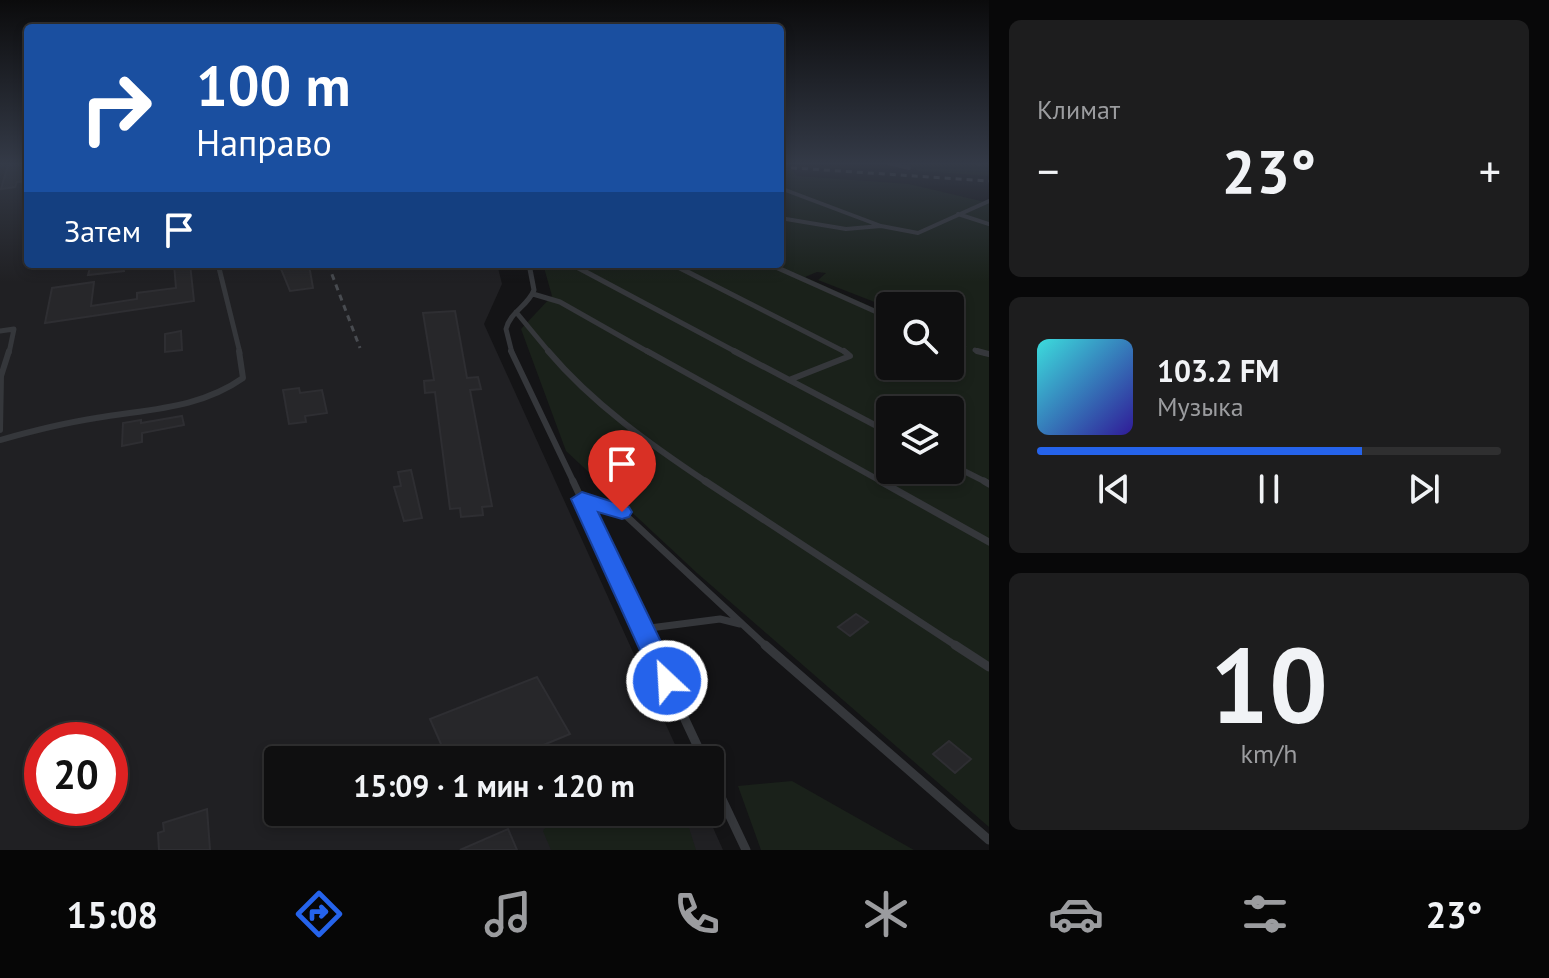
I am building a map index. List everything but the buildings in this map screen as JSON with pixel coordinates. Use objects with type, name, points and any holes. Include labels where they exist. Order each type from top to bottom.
[{"type":"lane","points":[[822,203],[881,226],[918,233],[984,203]]},
{"type":"lane","points":[[957,214],[989,224]]},
{"type":"lane","points":[[784,219],[853,229],[881,226]]},
{"type":"lane","points":[[0,440],[41,428],[194,400],[221,392],[243,378],[244,369],[219,268]]},
{"type":"lane","points":[[530,268],[533,294],[504,327],[506,339],[697,746]]},
{"type":"lane","points":[[579,268],[876,426]]},
{"type":"lane","points":[[680,268],[850,356],[789,380]]},
{"type":"lane","points":[[778,268],[876,312]]},
{"type":"lane","points":[[533,294],[560,302],[989,542]]},
{"type":"lane","points":[[516,312],[565,371],[647,443],[989,667]]},
{"type":"lane","points":[[0,331],[14,329],[15,333],[1,376],[0,430]]},
{"type":"lane","points":[[975,350],[989,354]]},
{"type":"lane","points":[[964,471],[989,484]]},
{"type":"lane","points":[[582,499],[622,512],[744,625],[989,840]]},
{"type":"lane","points":[[642,629],[720,619],[744,625]]},
{"type":"lane","points":[[724,804],[746,850]]},
{"type":"path","points":[[964,347],[975,350]]},
{"type":"shaded area","points":[[0,203],[24,203],[24,268],[498,268],[502,284],[484,324],[676,746],[264,746],[264,826],[712,826],[723,850],[0,850]]},
{"type":"shaded area","points":[[784,203],[989,203],[989,827],[697,573],[566,451],[521,329],[552,296],[544,268],[784,268]]},
{"type":"shaded area","points":[[792,781],[914,850],[761,850],[738,786]]},
{"type":"shaded area","points":[[546,826],[688,826],[696,850],[551,850],[543,831]]},
{"type":"railway","points":[[330,268],[360,348]]},
{"type":"route","points":[[622,512],[582,499],[667,681]]}]
